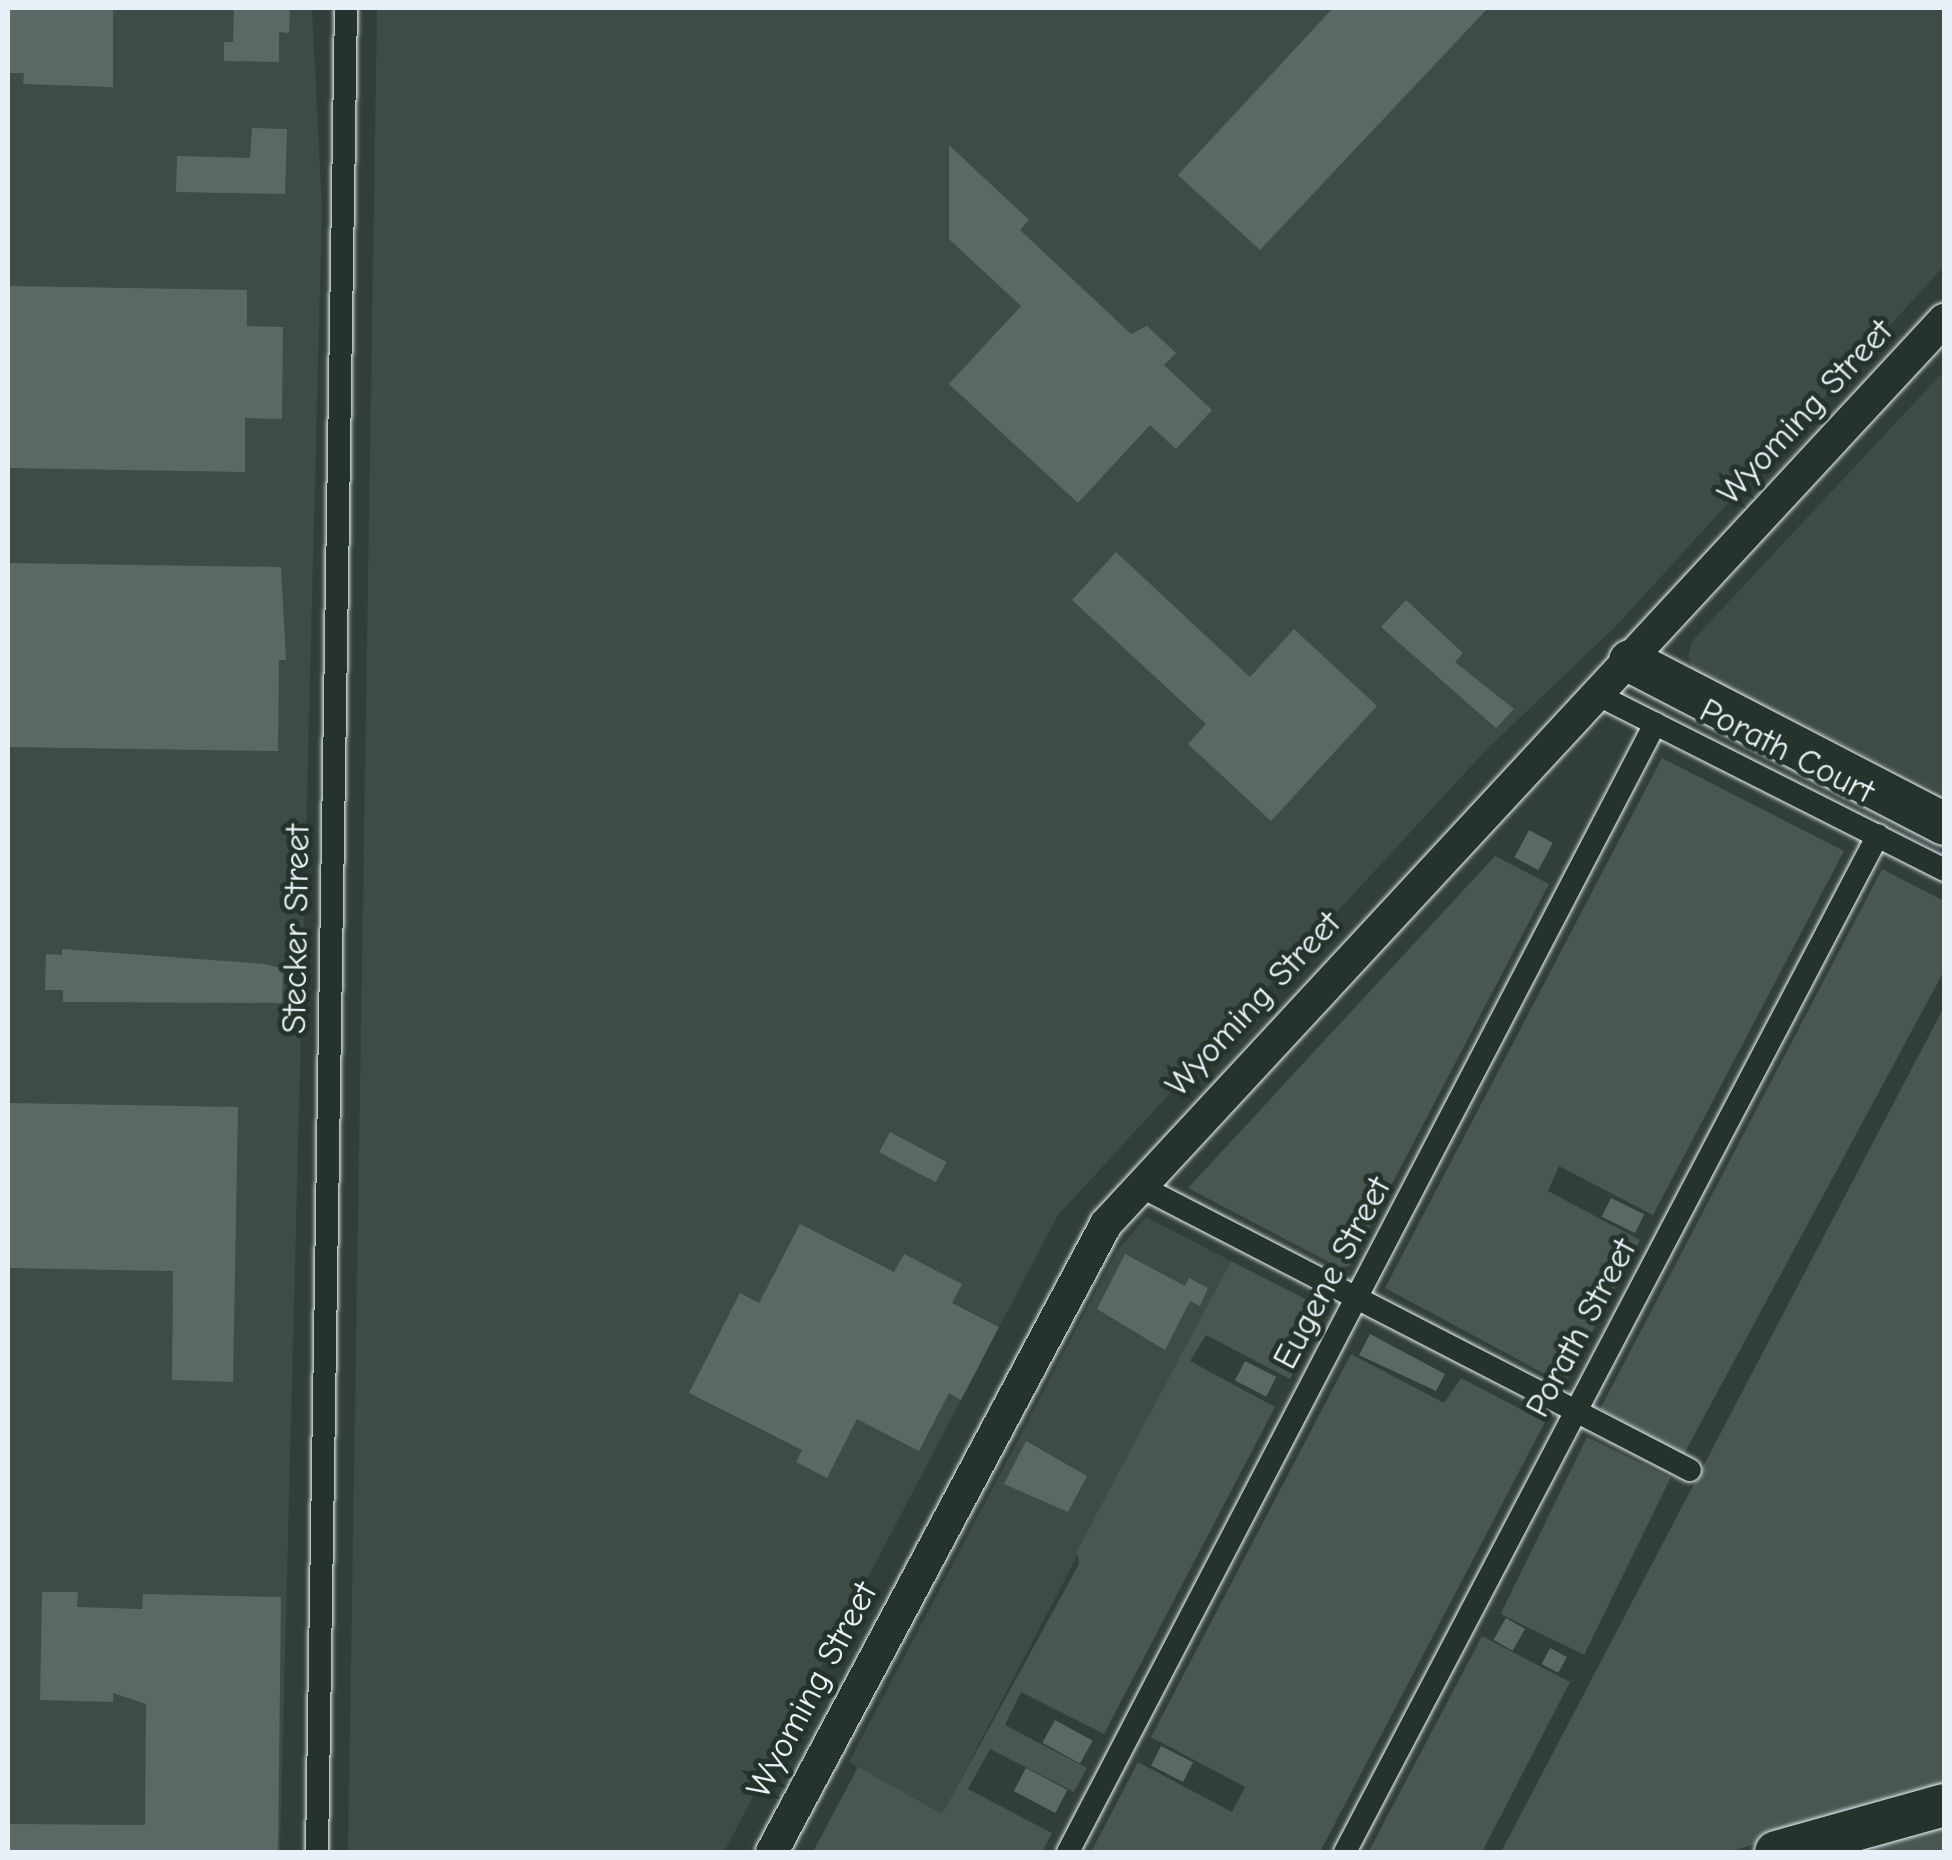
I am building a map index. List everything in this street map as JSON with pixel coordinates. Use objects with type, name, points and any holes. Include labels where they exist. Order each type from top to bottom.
[{"type":"highway","points":[[1630,661],[1944,824]]},
{"type":"highway","points":[[1776,1852],[1944,1806]]},
{"type":"main road","name":"Wyoming Street","points":[[772,1852],[1074,1274],[1138,1185],[1944,320]]},
{"type":"street","name":"Stecker Street","points":[[316,1852],[346,8]]},
{"type":"street","name":"Porath Court","points":[[1598,695],[1944,870]]},
{"type":"street","name":"Eugene Street","points":[[1068,1852],[1656,724]]},
{"type":"street","name":"Porath Street","points":[[1346,1852],[1878,835]]},
{"type":"street","points":[[1138,1185],[1690,1470]]},
{"type":"shaded area","points":[[8,8],[312,8],[322,209],[280,1852],[8,1852]]},
{"type":"shaded area","points":[[377,8],[1944,8],[1944,266],[1617,625],[1487,749],[1058,1215],[724,1852],[348,1852]]},
{"type":"shaded area","points":[[1944,371],[1944,794],[1693,671],[1688,656],[1692,641]]},
{"type":"shaded area","points":[[1662,758],[1844,851],[1653,1215],[1559,1166],[1548,1191],[1640,1240],[1568,1378],[1558,1381],[1385,1288]]},
{"type":"shaded area","points":[[1495,856],[1549,884],[1349,1266],[1340,1268],[1188,1188]]},
{"type":"shaded area","points":[[1882,869],[1944,901],[1944,971],[1684,1454],[1600,1409]]},
{"type":"shaded area","points":[[1944,1007],[1944,1789],[1728,1852],[1501,1852]]},
{"type":"shaded area","points":[[1146,1217],[1231,1261],[942,1815],[849,1762],[1117,1251]]},
{"type":"shaded area","points":[[1231,1261],[1321,1307],[1324,1315],[1290,1379],[1206,1335],[1190,1361],[1275,1407],[1104,1734],[1021,1692],[1005,1725],[1087,1768],[1074,1792],[990,1749],[968,1789],[1052,1833],[1042,1852],[813,1852],[858,1767],[942,1814],[1079,1564],[1077,1551]]},
{"type":"shaded area","points":[[1351,1354],[1444,1403],[1461,1378],[1545,1422],[1320,1852],[1091,1852],[1138,1762],[1232,1812],[1245,1787],[1151,1737]]},
{"type":"shaded area","points":[[1587,1437],[1671,1478],[1584,1655],[1501,1614]]},
{"type":"shaded area","points":[[1482,1636],[1570,1682],[1482,1852],[1369,1851]]},
{"type":"shaded area","points":[[1944,1823],[1944,1852],[1836,1852]]},
{"type":"building","points":[[8,8],[113,8],[113,87],[23,84],[24,73],[8,73]]},
{"type":"building","points":[[234,8],[290,8],[289,33],[279,32],[279,62],[224,61],[224,42],[233,42]]},
{"type":"building","points":[[1333,8],[1488,8],[1260,250],[1178,175]]},
{"type":"building","points":[[252,128],[287,129],[285,194],[176,192],[177,156],[250,158]]},
{"type":"building","points":[[949,145],[1029,220],[1020,230],[1131,334],[1147,326],[1176,353],[1164,365],[1212,410],[1176,449],[1150,425],[1078,503],[949,384],[1021,306],[949,239]]},
{"type":"building","points":[[8,286],[247,290],[247,326],[283,327],[282,419],[245,418],[245,472],[8,468]]},
{"type":"building","points":[[1116,552],[1250,677],[1294,629],[1377,706],[1271,821],[1188,744],[1206,724],[1072,600]]},
{"type":"building","points":[[8,563],[281,567],[286,660],[279,660],[278,751],[8,747]]},
{"type":"building","points":[[1406,600],[1463,653],[1455,662],[1514,709],[1496,728],[1381,627]]},
{"type":"building","points":[[1529,830],[1553,843],[1538,870],[1514,857]]},
{"type":"building","points":[[62,949],[265,964],[283,969],[282,1003],[63,1002],[63,990],[45,990],[46,954],[62,955]]},
{"type":"building","points":[[8,1103],[238,1107],[233,1382],[172,1380],[173,1271],[8,1268]]},
{"type":"building","points":[[890,1132],[947,1162],[936,1182],[879,1152]]},
{"type":"building","points":[[1611,1198],[1644,1214],[1635,1233],[1602,1217]]},
{"type":"building","points":[[800,1224],[894,1272],[904,1254],[962,1284],[952,1303],[999,1327],[961,1400],[949,1393],[919,1451],[857,1419],[827,1478],[796,1462],[802,1450],[689,1393],[740,1293],[759,1303]]},
{"type":"building","points":[[1125,1254],[1185,1286],[1189,1278],[1208,1288],[1200,1306],[1190,1301],[1165,1350],[1097,1309]]},
{"type":"building","points":[[1370,1334],[1445,1374],[1436,1391],[1359,1355]]},
{"type":"building","points":[[1245,1361],[1276,1377],[1266,1396],[1235,1381]]},
{"type":"building","points":[[1026,1441],[1087,1476],[1068,1512],[1004,1484]]},
{"type":"building","points":[[42,1592],[78,1592],[77,1607],[142,1609],[143,1594],[281,1597],[278,1852],[8,1852],[8,1824],[145,1825],[146,1704],[113,1693],[113,1702],[40,1700]]},
{"type":"building","points":[[1506,1618],[1525,1629],[1513,1651],[1494,1640]]},
{"type":"building","points":[[1550,1648],[1567,1657],[1558,1673],[1542,1664]]},
{"type":"building","points":[[1055,1720],[1093,1741],[1080,1764],[1042,1743]]},
{"type":"building","points":[[1161,1746],[1193,1762],[1183,1782],[1151,1766]]},
{"type":"building","points":[[1026,1768],[1067,1790],[1055,1813],[1014,1791]]}]
